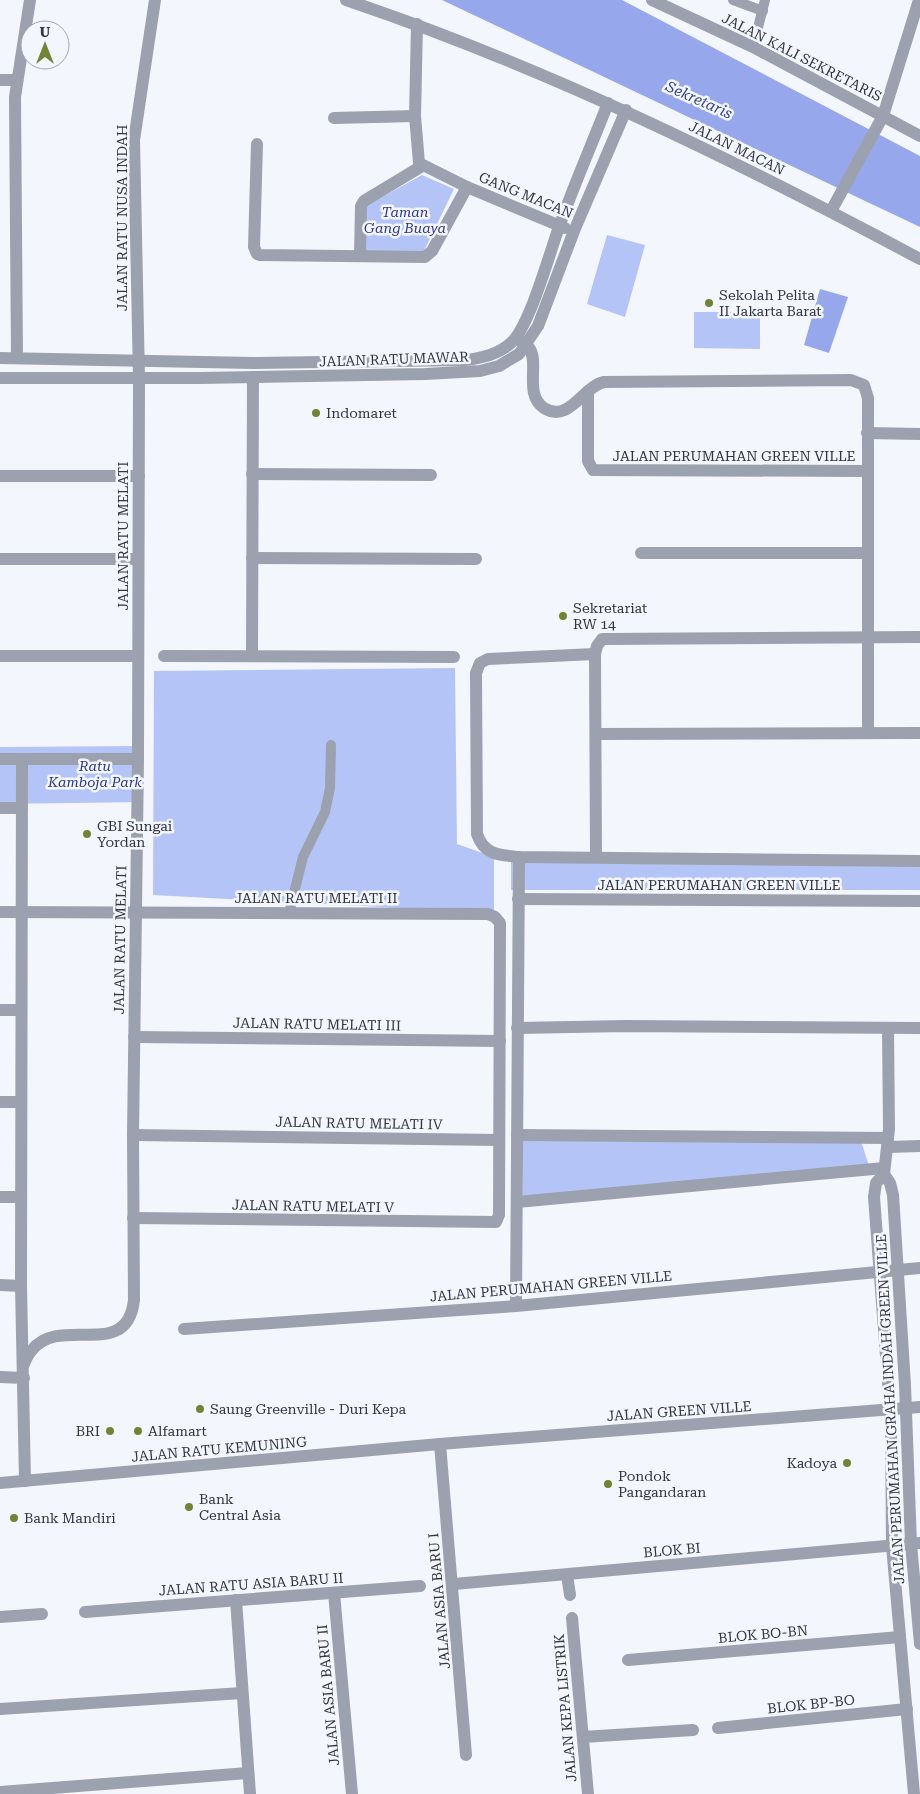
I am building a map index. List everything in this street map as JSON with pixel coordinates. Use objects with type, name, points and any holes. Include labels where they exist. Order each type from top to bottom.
[{"type":"street","points":[[17,358],[16,80],[30,0]]},
{"type":"street","name":"JALAN RATU NUSA INDAH","points":[[138,378],[134,140],[155,0]]},
{"type":"street","name":"JALAN MACAN","points":[[346,0],[417,24],[626,110],[833,208]]},
{"type":"street","name":"JALAN KALI SEKRETARIS","points":[[652,0],[754,47],[881,121],[920,136]]},
{"type":"street","points":[[919,4],[881,121],[833,208],[920,259]]},
{"type":"street","points":[[360,256],[361,206],[364,201],[422,166],[417,160],[415,116],[417,24]]},
{"type":"street","points":[[0,80],[16,80]]},
{"type":"street","name":"JALAN RATU MAWAR","points":[[0,378],[426,374],[480,371],[499,366],[513,359],[521,341],[527,316],[560,225],[608,103]]},
{"type":"street","name":"JALAN RATU MAWAR","points":[[0,358],[253,363],[465,360],[496,353],[521,341],[538,326],[574,231],[626,110]]},
{"type":"street","points":[[334,118],[415,116]]},
{"type":"street","name":"GANG MACAN","points":[[257,144],[254,247],[256,254],[430,255],[467,187]]},
{"type":"street","name":"GANG MACAN","points":[[422,166],[467,187],[574,231]]},
{"type":"street","name":"JALAN PERUMAHAN GREEN VILLE","points":[[521,341],[532,354],[532,385],[542,407],[550,411],[561,412],[570,408],[588,391],[604,382],[851,380],[864,385],[867,391],[868,732]]},
{"type":"street","points":[[252,656],[253,377]]},
{"type":"street","name":"JALAN RATU MELATI","points":[[24,1364],[32,1350],[52,1337],[108,1334],[119,1330],[128,1324],[134,1300],[132,1218],[138,759],[138,378]]},
{"type":"street","name":"JALAN PERUMAHAN GREEN VILLE","points":[[588,391],[588,460],[593,470],[866,471]]},
{"type":"street","name":"JALAN PERUMAHAN GREEN VILLE","points":[[867,433],[920,434]]},
{"type":"street","points":[[252,474],[431,475]]},
{"type":"street","points":[[0,476],[138,476]]},
{"type":"street","points":[[641,553],[867,553]]},
{"type":"street","points":[[252,558],[476,559]]},
{"type":"street","points":[[0,559],[138,559]]},
{"type":"street","points":[[596,654],[596,646],[604,638],[920,637]]},
{"type":"street","name":"JALAN PERUMAHAN GREEN VILLE","points":[[596,857],[596,654],[488,659],[480,663],[476,674],[477,834],[480,844],[486,851],[520,857],[920,861]]},
{"type":"street","points":[[0,656],[138,656]]},
{"type":"street","points":[[164,656],[454,657]]},
{"type":"street","points":[[597,734],[920,733]]},
{"type":"street","points":[[0,759],[138,759]]},
{"type":"street","points":[[22,759],[21,1286],[26,1481]]},
{"type":"street","points":[[0,808],[22,808]]},
{"type":"street","points":[[516,1306],[518,899],[520,857]]},
{"type":"street","name":"JALAN PERUMAHAN GREEN VILLE","points":[[518,899],[920,901]]},
{"type":"street","name":"JALAN RATU MELATI II","points":[[0,912],[488,914],[496,917],[500,923],[500,1041]]},
{"type":"street","points":[[0,1010],[21,1010]]},
{"type":"street","points":[[517,1028],[626,1026],[920,1028]]},
{"type":"street","name":"JALAN PERUMAHAN GRAHA INDAH GREEN VILLE","points":[[888,1028],[888,1143],[884,1171],[876,1184],[874,1196],[878,1272],[890,1410],[892,1546],[914,1794]]},
{"type":"street","name":"JALAN RATU MELATI III","points":[[134,1037],[500,1041]]},
{"type":"street","points":[[499,1140],[500,1041]]},
{"type":"street","points":[[0,1102],[21,1102]]},
{"type":"street","name":"JALAN RATU MELATI IV","points":[[133,1135],[499,1140]]},
{"type":"street","points":[[517,1135],[888,1143],[920,1146]]},
{"type":"street","name":"JALAN RATU MELATI V","points":[[132,1218],[493,1223],[499,1215],[499,1140]]},
{"type":"street","points":[[517,1202],[884,1171]]},
{"type":"street","name":"JALAN PERUMAHAN GRAHA INDAH GREEN VILLE","points":[[884,1171],[890,1183],[893,1196],[916,1544],[920,1644]]},
{"type":"street","points":[[0,1197],[21,1197]]},
{"type":"street","name":"JALAN PERUMAHAN GREEN VILLE","points":[[184,1329],[516,1306],[920,1268]]},
{"type":"street","points":[[0,1286],[21,1286]]},
{"type":"street","points":[[0,1377],[24,1378]]},
{"type":"street","name":"JALAN GREEN VILLE","points":[[440,1444],[920,1408]]},
{"type":"street","name":"JALAN RATU KEMUNING","points":[[0,1483],[440,1444]]},
{"type":"street","name":"JALAN ASIA BARU I","points":[[440,1444],[454,1584],[466,1755]]},
{"type":"street","name":"BLOK BI","points":[[454,1584],[916,1544]]},
{"type":"street","points":[[567,1575],[570,1595]]},
{"type":"street","name":"JALAN RATU ASIA BARU II","points":[[85,1612],[420,1586]]},
{"type":"street","name":"JALAN ASIA BARU II","points":[[334,1593],[352,1794]]},
{"type":"street","points":[[236,1600],[250,1794]]},
{"type":"street","points":[[0,1617],[42,1614]]},
{"type":"street","name":"JALAN KEPA LISTRIK","points":[[572,1618],[588,1794]]},
{"type":"street","name":"BLOK BO-BN","points":[[628,1660],[900,1637]]},
{"type":"street","points":[[0,1709],[242,1693]]},
{"type":"street","name":"BLOK BP-BO","points":[[718,1728],[907,1709]]},
{"type":"street","points":[[583,1737],[693,1730]]},
{"type":"street","points":[[0,1792],[248,1773]]},
{"type":"lane","points":[[733,0],[763,11]]},
{"type":"lane","points":[[754,47],[765,0]]},
{"type":"lane","points":[[289,913],[303,857],[326,812],[330,788],[332,746]]},
{"type":"green space","name":"Taman Gang Buaya","points":[[422,175],[454,189],[424,251],[365,252],[366,206]]},
{"type":"green space","points":[[607,235],[645,245],[625,317],[587,304]]},
{"type":"green space","points":[[694,312],[760,312],[760,349],[694,348]]},
{"type":"green space","points":[[455,668],[457,844],[494,857],[494,913],[153,895],[154,671]]},
{"type":"green space","name":"Ratu Kamboja Park","points":[[143,746],[142,802],[0,804],[0,747]]},
{"type":"green space","points":[[511,857],[920,863],[920,890],[511,890]]},
{"type":"green space","points":[[523,1137],[860,1138],[870,1169],[523,1197]]},
{"type":"water","name":"Sekretaris","points":[[442,0],[622,0],[920,156],[920,227]]},
{"type":"water","points":[[820,289],[848,297],[829,353],[804,345]]},
{"type":"place","name":"Sekolah Pelita II Jakarta Barat","points":[[709,303]]},
{"type":"place","name":"Indomaret","points":[[316,413]]},
{"type":"place","name":"Sekretariat RW 14","points":[[563,616]]},
{"type":"place","name":"GBI Sungai Yordan","points":[[87,834]]},
{"type":"place","name":"Saung Greenville - Duri Kepa","points":[[200,1409]]},
{"type":"place","name":"BRI","points":[[110,1431]]},
{"type":"place","name":"Alfamart","points":[[138,1431]]},
{"type":"place","name":"Kadoya","points":[[847,1463]]},
{"type":"place","name":"Pondok Pangandaran","points":[[608,1484]]},
{"type":"place","name":"Bank Central Asia","points":[[189,1507]]},
{"type":"place","name":"Bank Mandiri","points":[[14,1518]]}]
